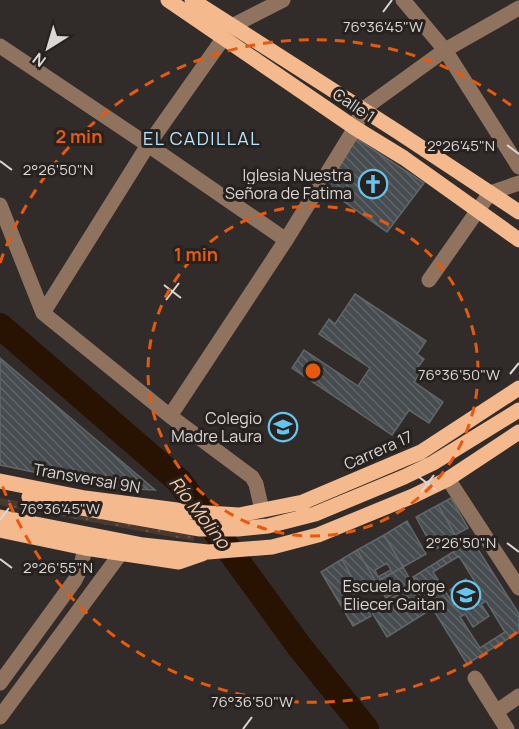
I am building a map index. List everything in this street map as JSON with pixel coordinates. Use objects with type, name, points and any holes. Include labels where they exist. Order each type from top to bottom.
[{"type":"main road","name":"Calle 1","points":[[168,0],[362,110],[519,212]]},
{"type":"main road","name":"Calle 1","points":[[192,0],[228,32],[355,128],[404,158],[519,240]]},
{"type":"main road","name":"Carrera 17","points":[[239,522],[262,510],[303,502],[421,452],[519,388]]},
{"type":"main road","name":"Carrera 17","points":[[239,522],[268,526],[315,514],[433,463],[519,410]]},
{"type":"main road","points":[[0,517],[143,545],[208,552],[272,547],[318,535],[413,496],[448,479],[519,432]]},
{"type":"main road","points":[[448,479],[459,479],[519,443]]},
{"type":"main road","name":"Transversal 9N","points":[[0,481],[85,498],[239,522]]},
{"type":"main road","name":"Transversal 9N","points":[[0,490],[65,505],[200,529],[239,522]]},
{"type":"main road","points":[[0,530],[85,548],[179,562],[208,552]]},
{"type":"street","points":[[43,313],[148,145],[228,32],[283,0]]},
{"type":"street","points":[[403,0],[445,50],[519,168]]},
{"type":"street","points":[[170,416],[286,240],[355,128],[362,110],[445,50],[519,8]]},
{"type":"street","points":[[0,46],[286,240]]},
{"type":"street","points":[[429,280],[490,193],[519,183]]},
{"type":"street","points":[[0,205],[43,313],[170,416],[252,477],[262,510]]},
{"type":"street","points":[[448,479],[514,570],[519,588]]},
{"type":"street","points":[[0,683],[75,580],[85,548]]},
{"type":"street","points":[[0,717],[121,553]]},
{"type":"street","points":[[475,678],[507,729]]},
{"type":"street","points":[[496,712],[519,696]]},
{"type":"shaded area","points":[[0,498],[194,533],[194,541],[0,505]]},
{"type":"building","name":"Iglesia Nuestra Señora de Fatima","points":[[354,137],[424,183],[387,232],[322,186]]},
{"type":"building","points":[[355,294],[426,341],[417,354],[424,359],[416,370],[421,372],[414,382],[443,402],[429,423],[409,410],[392,435],[292,368],[304,350],[358,386],[370,368],[319,334],[329,319],[335,324]]},
{"type":"building","points":[[0,358],[155,490],[110,488],[0,465]]},
{"type":"building","points":[[451,498],[468,528],[455,535],[438,505]]},
{"type":"building","points":[[438,505],[457,538],[434,550],[416,517]]},
{"type":"building","points":[[407,521],[426,554],[403,567],[384,535]]},
{"type":"building","points":[[384,535],[403,567],[376,582],[357,550]],"holes":[[[387,563],[391,570],[378,577],[375,570]]]},
{"type":"building","name":"Escuela Jorge Eliecer Gaitan","points":[[472,540],[519,614],[519,632],[467,664],[413,577]],"holes":[[[459,556],[479,588],[474,592],[466,579],[450,590],[458,602],[454,605],[433,572]],[[486,601],[505,632],[480,648],[460,617],[465,614],[473,627],[489,616],[481,604]]]},
{"type":"building","points":[[357,550],[376,582],[360,592],[342,559]]},
{"type":"building","points":[[342,559],[360,592],[340,604],[321,572]]},
{"type":"building","points":[[403,567],[412,583],[386,598],[376,582]]},
{"type":"building","points":[[413,585],[430,610],[387,637],[371,611]]},
{"type":"building","points":[[357,594],[371,616],[353,626],[340,604]]},
{"type":"waterway","name":"Río Molino","points":[[0,326],[179,481],[299,646],[366,729]]},
{"type":"place","name":"Iglesia Nuestra Señora de Fatima","points":[[373,184]]},
{"type":"place","name":"Colegio Madre Laura","points":[[283,427]]},
{"type":"place","name":"Escuela Jorge Eliecer Gaitan","points":[[466,595]]},
{"type":"district","name":"EL CADILLAL","points":[[202,138]]}]
